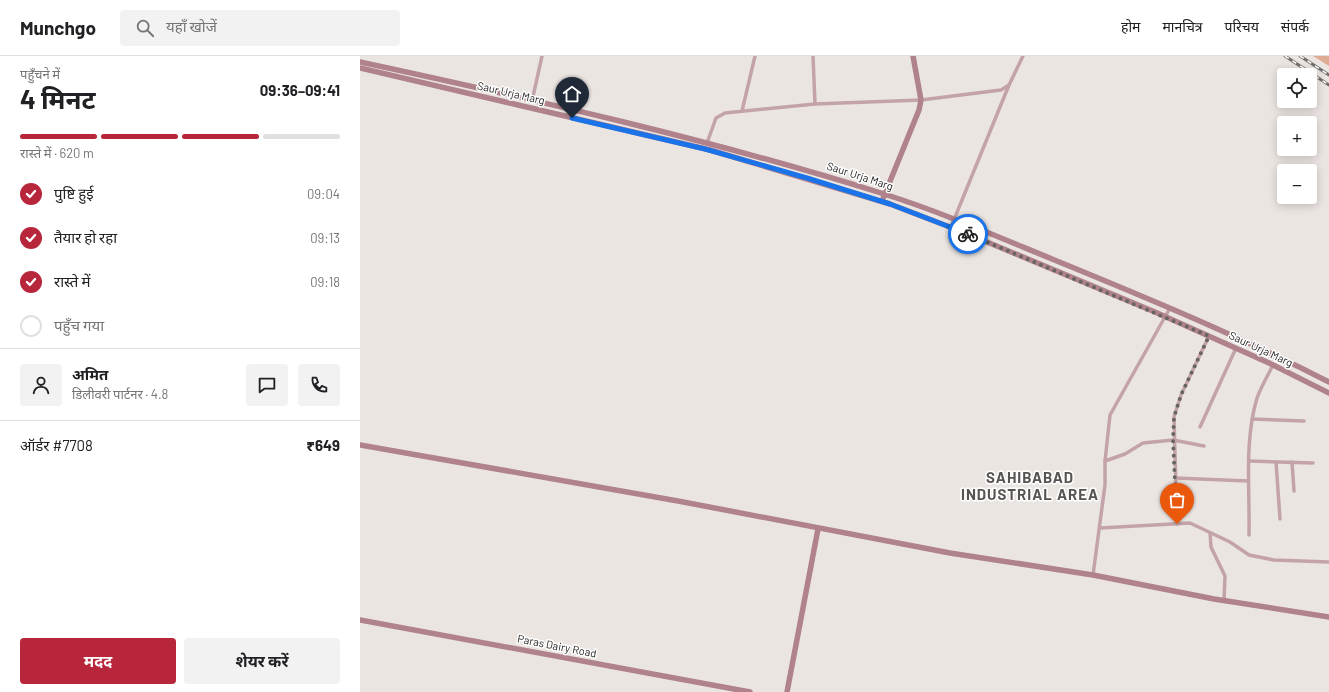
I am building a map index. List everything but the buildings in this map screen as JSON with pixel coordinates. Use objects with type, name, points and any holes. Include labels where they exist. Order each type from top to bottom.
[{"type":"street","points":[[532,101],[542,56]]},
{"type":"street","points":[[742,111],[755,56]]},
{"type":"street","points":[[812,56],[815,104]]},
{"type":"street","points":[[882,201],[919,110],[920,100],[913,56]]},
{"type":"street","points":[[952,227],[1009,85],[1023,56]]},
{"type":"street","name":"Saur Urja Marg","points":[[360,62],[707,143],[815,172],[885,194],[955,219],[1170,308],[1328,382]]},
{"type":"street","name":"Saur Urja Marg","points":[[360,68],[705,149],[882,201],[952,227],[1165,317],[1273,365],[1326,392]]},
{"type":"street","points":[[707,143],[716,118],[725,113],[815,104],[920,100],[1001,90],[1009,85]]},
{"type":"street","points":[[1093,575],[1105,485],[1105,461],[1110,415],[1170,308]]},
{"type":"street","points":[[1177,524],[1173,440],[1176,410],[1209,336]]},
{"type":"street","points":[[1200,427],[1236,348]]},
{"type":"street","points":[[1249,535],[1248,481],[1252,419],[1258,397],[1273,365]]},
{"type":"street","points":[[1326,392],[1328,382]]},
{"type":"street","points":[[1252,419],[1304,421]]},
{"type":"street","points":[[1105,461],[1125,454],[1143,443],[1173,440],[1204,446]]},
{"type":"street","points":[[360,445],[678,501],[818,529],[950,553],[1093,575],[1224,601],[1329,617]]},
{"type":"street","points":[[1249,461],[1313,463]]},
{"type":"street","points":[[1276,462],[1280,519]]},
{"type":"street","points":[[1292,462],[1294,491]]},
{"type":"street","points":[[1176,478],[1248,481]]},
{"type":"street","points":[[1100,528],[1195,524],[1230,542],[1249,554],[1274,560],[1329,562]]},
{"type":"street","points":[[787,692],[818,529]]},
{"type":"street","points":[[1210,533],[1211,547],[1225,576],[1224,601]]},
{"type":"street","name":"Paras Dairy Road","points":[[360,620],[750,692]]},
{"type":"shaded area","points":[[1313,56],[1329,56],[1329,66]]},
{"type":"railway","points":[[1285,56],[1329,85]]},
{"type":"railway","points":[[1300,56],[1329,75]]},
{"type":"way so far","points":[[968,234],[1156,312],[1209,336],[1181,395],[1174,417],[1173,440],[1176,468],[1177,524]]},
{"type":"district","name":"SAHIBABAD INDUSTRIAL AREA","points":[[1030,486]]},
{"type":"route","points":[[572,118],[705,149],[807,178],[890,204],[968,234]]}]
